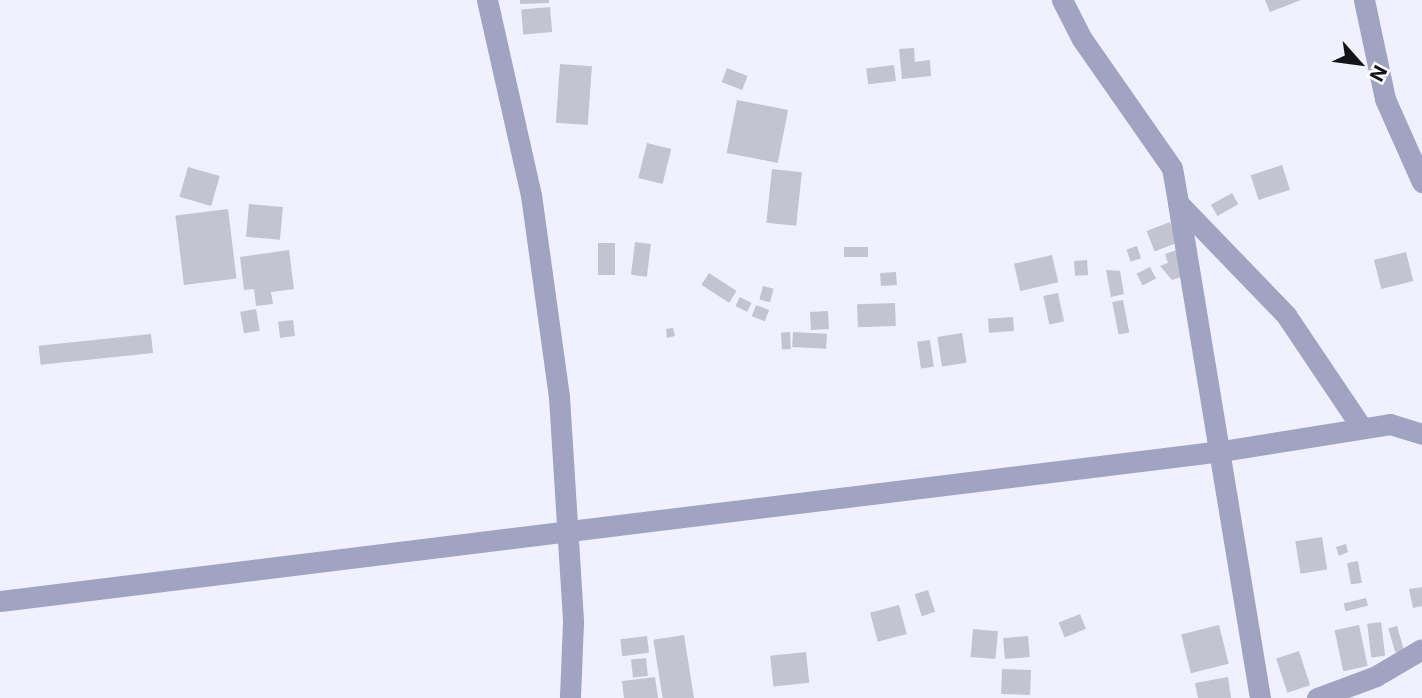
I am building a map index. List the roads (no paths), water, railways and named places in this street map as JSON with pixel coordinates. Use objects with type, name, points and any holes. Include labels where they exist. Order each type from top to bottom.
[{"type":"street","points":[[487,0],[530,195],[559,397],[573,644],[570,698]]},
{"type":"street","points":[[1062,0],[1094,57],[1172,167],[1222,451],[1260,698]]},
{"type":"street","points":[[1364,0],[1385,99],[1422,182]]},
{"type":"street","points":[[1178,203],[1286,315],[1362,428]]},
{"type":"street","points":[[0,601],[1222,451],[1390,424],[1422,434]]},
{"type":"street","points":[[1317,698],[1376,676],[1422,649]]}]
